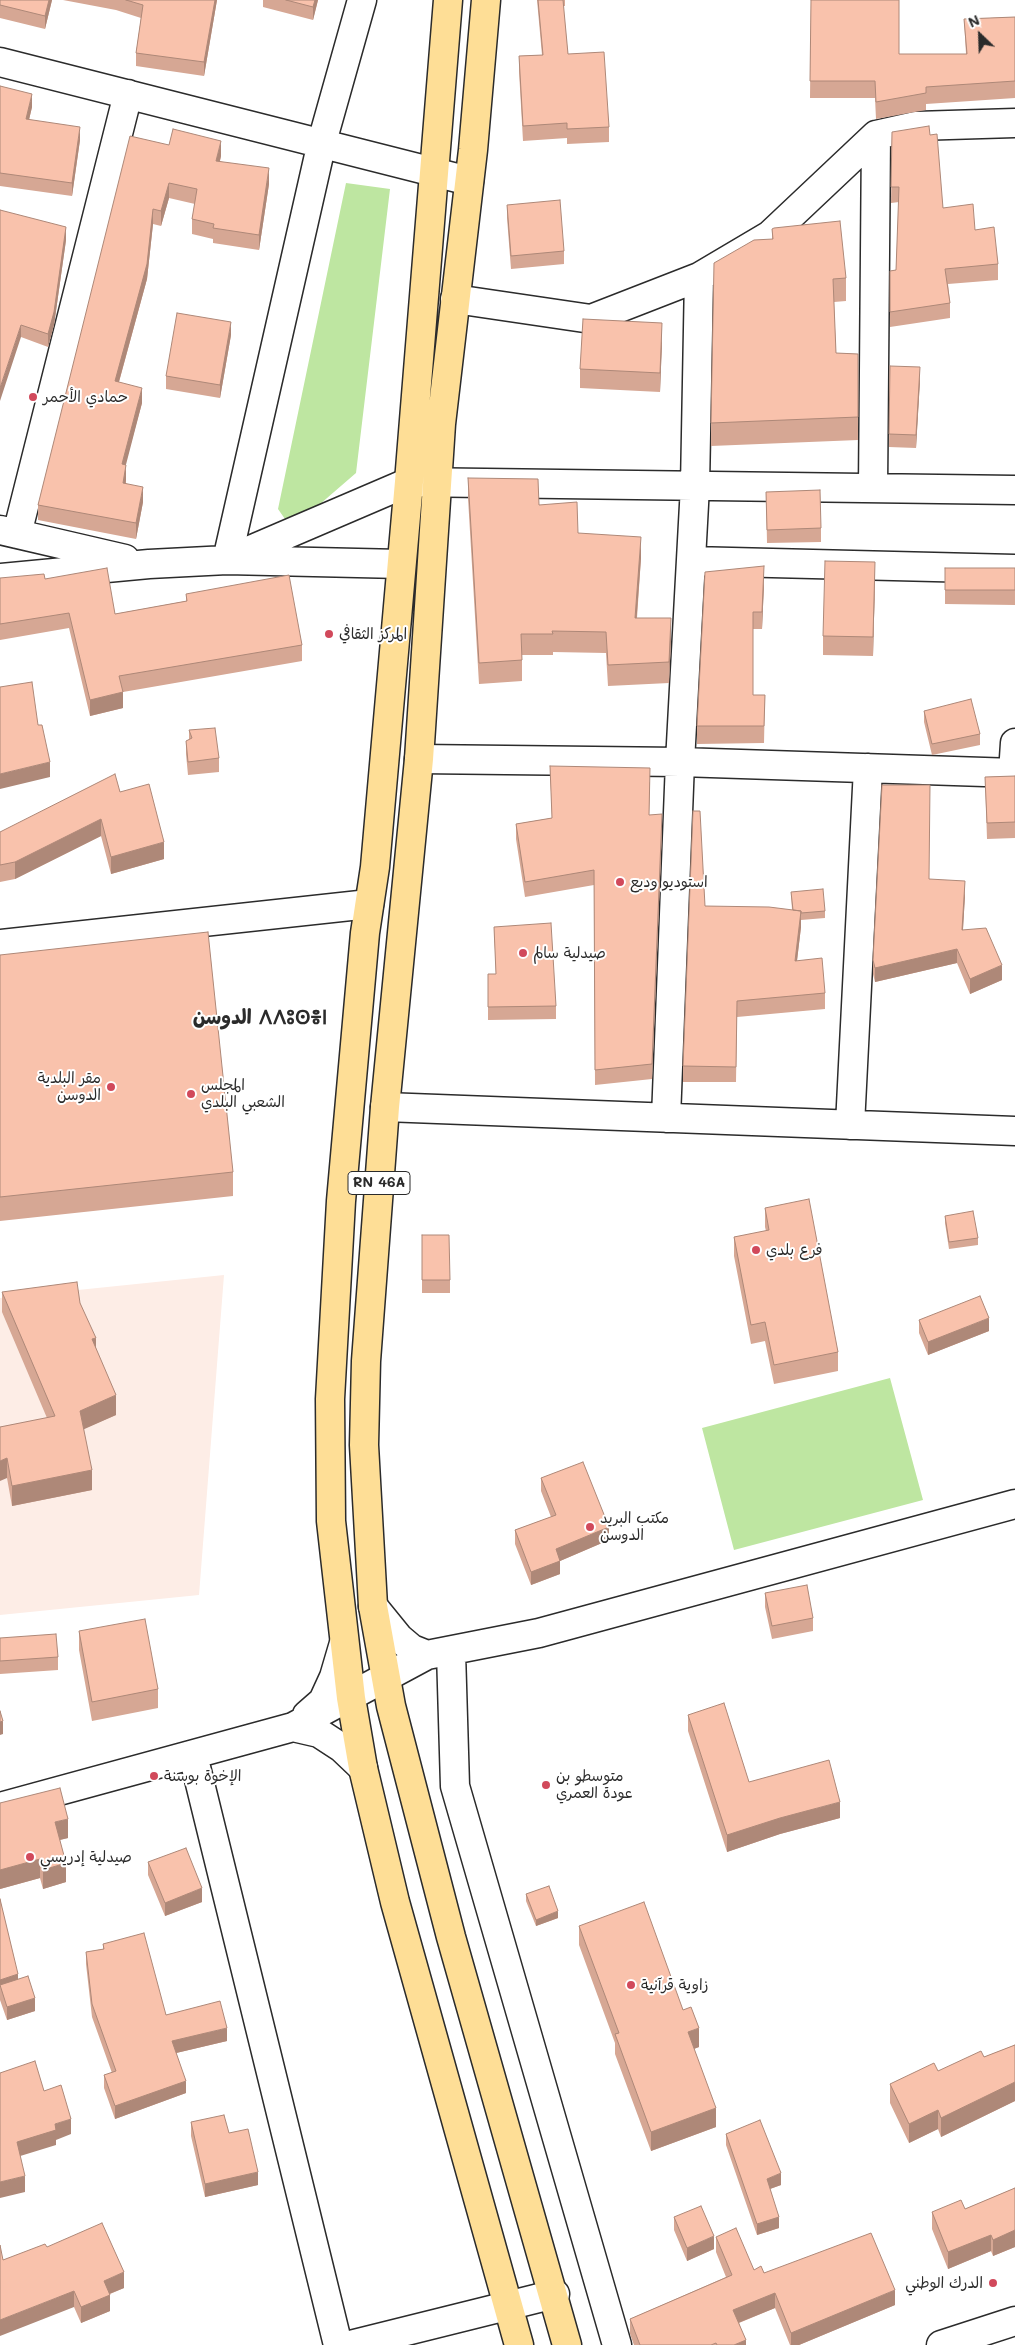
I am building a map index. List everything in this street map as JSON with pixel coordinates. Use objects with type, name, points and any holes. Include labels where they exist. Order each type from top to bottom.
[{"type":"main road","name":"RN 46A","points":[[448,0],[409,482],[375,867],[369,904],[341,1201],[330,1399],[331,1520],[351,1698],[363,1768],[395,1902],[519,2345]]},
{"type":"main road","name":"RN 46A","points":[[486,0],[437,481],[419,760],[385,1107],[366,1361],[364,1445],[373,1606],[384,1678],[451,1937],[555,2294],[568,2345]]},
{"type":"street","points":[[227,560],[322,142],[362,0]]},
{"type":"street","points":[[1,67],[128,94],[469,181]]},
{"type":"street","points":[[128,94],[8,532],[149,564]]},
{"type":"street","points":[[455,299],[591,319],[699,277],[770,235],[876,135],[916,126],[1015,123]]},
{"type":"street","points":[[872,488],[876,135]]},
{"type":"street","points":[[666,1118],[680,762],[696,486],[699,277]]},
{"type":"street","points":[[227,560],[409,482],[1015,490]]},
{"type":"street","points":[[0,578],[149,564],[227,560],[401,564]]},
{"type":"street","points":[[691,561],[1015,569]]},
{"type":"street","points":[[419,760],[680,762],[1014,773],[1015,743]]},
{"type":"street","points":[[850,1125],[868,768]]},
{"type":"street","points":[[0,944],[369,904]]},
{"type":"street","points":[[385,1107],[1015,1131]]},
{"type":"street","points":[[0,1807],[293,1727],[351,1698],[384,1678],[439,1653],[539,1633],[1015,1504]]},
{"type":"street","points":[[373,1606],[399,1638],[412,1649],[439,1653]]},
{"type":"street","points":[[293,1727],[323,1701],[334,1677],[344,1643]]},
{"type":"street","points":[[439,1653],[455,1786],[617,2345]]},
{"type":"street","points":[[293,1727],[319,1733],[342,1748],[363,1768]]},
{"type":"street","points":[[193,1755],[338,2345]]},
{"type":"street","points":[[350,2345],[555,2294]]},
{"type":"street","points":[[941,2345],[1015,2321]]},
{"type":"shaded area","points":[[224,1275],[199,1595],[0,1615],[0,1298]]},
{"type":"green space","points":[[346,183],[390,189],[356,473],[312,511],[294,518],[285,519],[278,509]]},
{"type":"green space","points":[[890,1378],[923,1500],[734,1550],[702,1428]]},
{"type":"building","points":[[0,0],[49,0],[45,16],[0,5]]},
{"type":"building","points":[[126,0],[215,0],[204,62],[136,53],[143,5]]},
{"type":"building","points":[[286,0],[315,0],[313,7]]},
{"type":"building","points":[[538,0],[563,0],[568,54],[604,52],[609,127],[567,129],[567,123],[523,126],[519,56],[543,55]]},
{"type":"building","points":[[811,0],[899,0],[899,54],[967,54],[964,19],[1015,17],[1015,81],[926,87],[926,93],[876,102],[875,81],[810,81]]},
{"type":"building","points":[[0,86],[32,94],[26,119],[80,127],[72,183],[0,173]]},
{"type":"building","points":[[929,126],[930,135],[937,134],[943,208],[973,204],[975,230],[994,227],[998,264],[945,269],[950,303],[890,312],[890,271],[896,270],[899,187],[891,187],[892,132]]},
{"type":"building","points":[[173,129],[221,141],[216,161],[269,168],[259,235],[213,228],[214,224],[192,219],[197,189],[169,183],[161,211],[153,209],[147,264],[115,381],[142,388],[122,464],[126,465],[123,483],[143,487],[136,523],[38,505],[130,136],[169,145]]},
{"type":"building","points":[[560,200],[564,251],[511,256],[507,205]]},
{"type":"building","points":[[0,210],[66,227],[54,312],[48,334],[21,325],[0,388]]},
{"type":"building","points":[[840,221],[846,278],[833,279],[836,353],[858,354],[858,417],[711,423],[714,263],[754,240],[773,239],[772,229],[774,228]]},
{"type":"building","points":[[177,313],[231,322],[220,385],[166,376]]},
{"type":"building","points":[[583,319],[662,323],[660,373],[580,369]]},
{"type":"building","points":[[890,366],[920,367],[916,435],[889,434]]},
{"type":"building","points":[[468,478],[538,479],[539,505],[577,502],[578,533],[641,537],[635,618],[671,618],[669,662],[608,665],[606,632],[552,631],[553,634],[521,634],[522,660],[479,663]]},
{"type":"building","points":[[820,490],[821,528],[767,530],[766,492]]},
{"type":"building","points":[[825,561],[875,562],[873,637],[823,636]]},
{"type":"building","points":[[764,566],[762,612],[753,612],[753,695],[765,695],[764,726],[697,726],[705,572]]},
{"type":"building","points":[[107,568],[115,614],[187,601],[186,594],[289,575],[302,645],[119,676],[123,692],[90,700],[69,613],[0,624],[0,578],[44,574],[45,579]]},
{"type":"building","points":[[945,568],[1015,568],[1015,590],[945,590]]},
{"type":"building","points":[[32,682],[38,725],[42,725],[50,762],[0,774],[0,687]]},
{"type":"building","points":[[971,699],[980,734],[932,744],[924,711]]},
{"type":"building","points":[[215,728],[219,758],[188,762],[186,741],[192,738],[189,730]]},
{"type":"building","points":[[550,766],[650,768],[649,815],[662,814],[652,1064],[595,1070],[594,870],[525,882],[516,824],[552,818]]},
{"type":"building","points":[[115,774],[120,792],[149,784],[164,842],[111,857],[101,819],[15,862],[0,865],[0,832]]},
{"type":"building","points":[[1015,776],[1015,822],[987,823],[985,777]]},
{"type":"building","points":[[882,785],[930,785],[929,879],[965,881],[962,930],[986,928],[1002,965],[970,979],[957,949],[875,968],[873,960]]},
{"type":"building","points":[[693,811],[700,811],[705,906],[769,907],[801,911],[795,961],[822,958],[825,993],[737,1001],[736,1067],[683,1066]]},
{"type":"building","points":[[823,889],[825,911],[801,913],[801,911],[793,910],[791,892]]},
{"type":"building","points":[[551,923],[556,1006],[488,1007],[488,974],[496,974],[494,927]]},
{"type":"building","name":"مقر البلدية الدوسن","points":[[208,932],[233,1172],[0,1197],[0,955]]},
{"type":"building","points":[[809,1199],[838,1352],[774,1365],[765,1322],[751,1325],[734,1237],[769,1230],[765,1208]]},
{"type":"building","points":[[973,1211],[978,1238],[949,1242],[945,1216]]},
{"type":"building","points":[[422,1235],[449,1235],[450,1280],[422,1280]]},
{"type":"building","points":[[77,1282],[80,1303],[96,1338],[92,1339],[116,1395],[80,1411],[92,1470],[12,1486],[7,1458],[0,1461],[0,1427],[55,1416],[2,1292]]},
{"type":"building","points":[[980,1296],[989,1318],[928,1342],[919,1320]]},
{"type":"building","points":[[583,1462],[609,1527],[556,1549],[560,1561],[531,1572],[515,1530],[556,1515],[541,1478]]},
{"type":"building","points":[[807,1585],[813,1618],[772,1626],[765,1593]]},
{"type":"building","points":[[145,1619],[158,1689],[92,1702],[79,1631]]},
{"type":"building","points":[[56,1634],[58,1657],[0,1661],[0,1638]]},
{"type":"building","points":[[724,1703],[749,1782],[829,1760],[840,1802],[727,1835],[688,1715]]},
{"type":"building","points":[[0,1711],[3,1721],[0,1722]]},
{"type":"building","name":"صيدلية إدريسي","points":[[60,1788],[68,1819],[55,1822],[66,1863],[43,1870],[40,1859],[0,1870],[0,1803]]},
{"type":"building","points":[[186,1848],[202,1888],[165,1903],[148,1862]]},
{"type":"building","points":[[549,1886],[558,1911],[536,1920],[526,1894]]},
{"type":"building","points":[[0,1899],[18,1974],[0,1980]]},
{"type":"building","points":[[644,1902],[683,2010],[691,2007],[699,2028],[688,2032],[716,2108],[651,2132],[615,2034],[619,2033],[579,1926]]},
{"type":"building","points":[[144,1933],[166,2015],[220,2001],[227,2028],[172,2041],[186,2081],[115,2106],[104,2075],[116,2071],[92,2004],[86,1952],[104,1949],[103,1944]]},
{"type":"building","points":[[28,1976],[35,1998],[7,2007],[0,1985]]},
{"type":"building","points":[[1015,2045],[1015,2082],[941,2118],[938,2110],[909,2124],[890,2084],[934,2063],[938,2071],[981,2051],[984,2057]]},
{"type":"building","points":[[35,2061],[44,2091],[61,2085],[71,2119],[55,2124],[56,2130],[17,2142],[25,2176],[0,2182],[0,2073]]},
{"type":"building","points":[[224,2115],[229,2133],[248,2129],[258,2172],[205,2184],[191,2122]]},
{"type":"building","points":[[760,2120],[781,2173],[767,2179],[779,2217],[757,2224],[726,2134]]},
{"type":"building","points":[[1015,2188],[1015,2230],[993,2240],[991,2235],[948,2252],[932,2212],[961,2200],[965,2209]]},
{"type":"building","points":[[701,2206],[714,2236],[687,2248],[674,2217]]},
{"type":"building","points":[[102,2223],[124,2272],[104,2281],[110,2295],[81,2307],[74,2291],[0,2320],[0,2245],[3,2260],[45,2244],[47,2247]]},
{"type":"building","points":[[736,2228],[754,2270],[761,2266],[764,2273],[871,2233],[895,2290],[791,2333],[775,2293],[733,2310],[746,2340],[734,2345],[717,2345],[716,2343],[711,2345],[640,2345],[630,2319],[732,2275],[716,2237]]},
{"type":"place","name":"حمادي الأحمر","points":[[33,397]]},
{"type":"place","name":"المركز الثقافي","points":[[329,634]]},
{"type":"place","name":"استوديو وديع","points":[[620,882]]},
{"type":"place","name":"صيدلية سالم","points":[[523,953]]},
{"type":"place","name":"مقر البلدية الدوسن","points":[[111,1087]]},
{"type":"place","name":"المجلس الشعبي البلدي","points":[[191,1094]]},
{"type":"place","name":"فرع بلدي","points":[[756,1250]]},
{"type":"place","name":"مكتب البريد الدوسن","points":[[590,1527]]},
{"type":"place","name":"الإخوة بوسنة","points":[[154,1776]]},
{"type":"place","name":"متوسطو بن عودة العمري","points":[[546,1785]]},
{"type":"place","name":"صيدلية إدريسي","points":[[30,1857]]},
{"type":"place","name":"زاوية قرآنية","points":[[631,1985]]},
{"type":"place","name":"الدرك الوطني","points":[[993,2283]]},
{"type":"district","name":"الدوسن ⴷⴷⵓⵙⴻⵏ","points":[[260,1018]]}]
